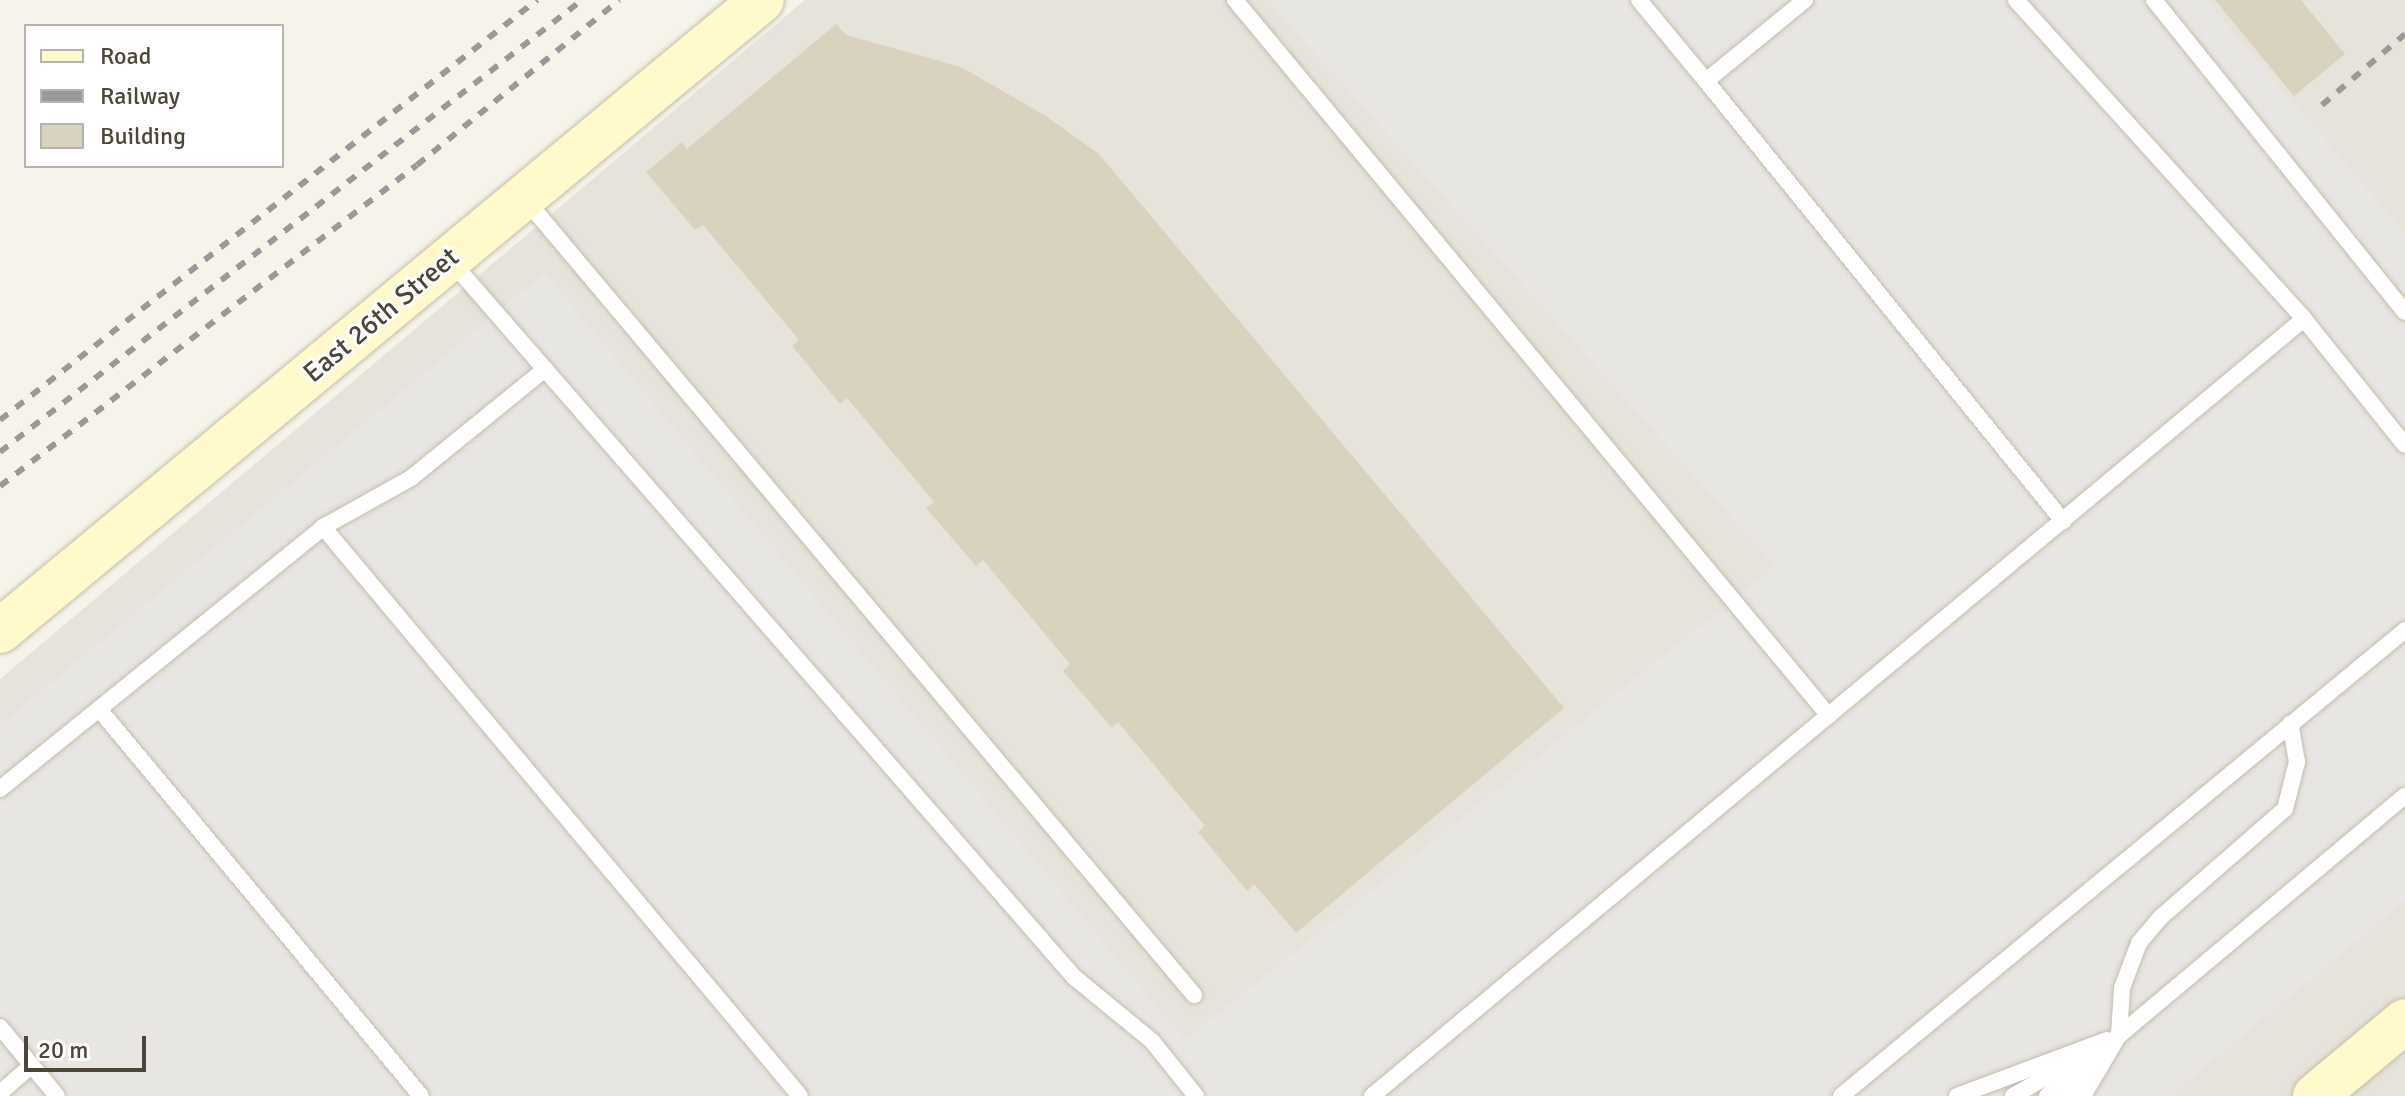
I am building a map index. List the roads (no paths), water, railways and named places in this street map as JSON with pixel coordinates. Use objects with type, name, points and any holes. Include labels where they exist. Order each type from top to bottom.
[{"type":"street","name":"East 26th Street","points":[[0,631],[762,0]]},
{"type":"street","points":[[2315,1096],[2405,1021]]},
{"type":"lane","points":[[1235,0],[1829,716]]},
{"type":"lane","points":[[1639,0],[2063,521]]},
{"type":"lane","points":[[1706,81],[1805,0]]},
{"type":"lane","points":[[2016,0],[2304,319],[2405,445]]},
{"type":"lane","points":[[2154,0],[2405,312]]},
{"type":"lane","points":[[524,198],[1194,995]]},
{"type":"lane","points":[[449,259],[1074,977],[1152,1041],[1196,1096]]},
{"type":"lane","points":[[1372,1096],[2304,319]]},
{"type":"lane","points":[[0,789],[323,527],[411,478],[545,369]]},
{"type":"lane","points":[[323,527],[800,1096]]},
{"type":"lane","points":[[1841,1096],[2405,630]]},
{"type":"lane","points":[[99,709],[421,1096]]},
{"type":"lane","points":[[2083,1096],[2119,1035],[2126,973],[2149,929],[2285,809],[2297,762],[2290,724]]},
{"type":"lane","points":[[2047,1096],[2405,796]]},
{"type":"lane","points":[[0,1027],[57,1096]]},
{"type":"lane","points":[[1957,1096],[2119,1035]]},
{"type":"lane","points":[[2013,1096],[2119,1035]]},
{"type":"lane","points":[[2068,1096],[2119,1035]]},
{"type":"lane","points":[[0,1093],[31,1066]]},
{"type":"railway","points":[[0,420],[537,0]]},
{"type":"railway","points":[[0,452],[582,0]]},
{"type":"railway","points":[[0,486],[417,165],[619,0]]},
{"type":"railway","points":[[2322,105],[2405,34]]}]
